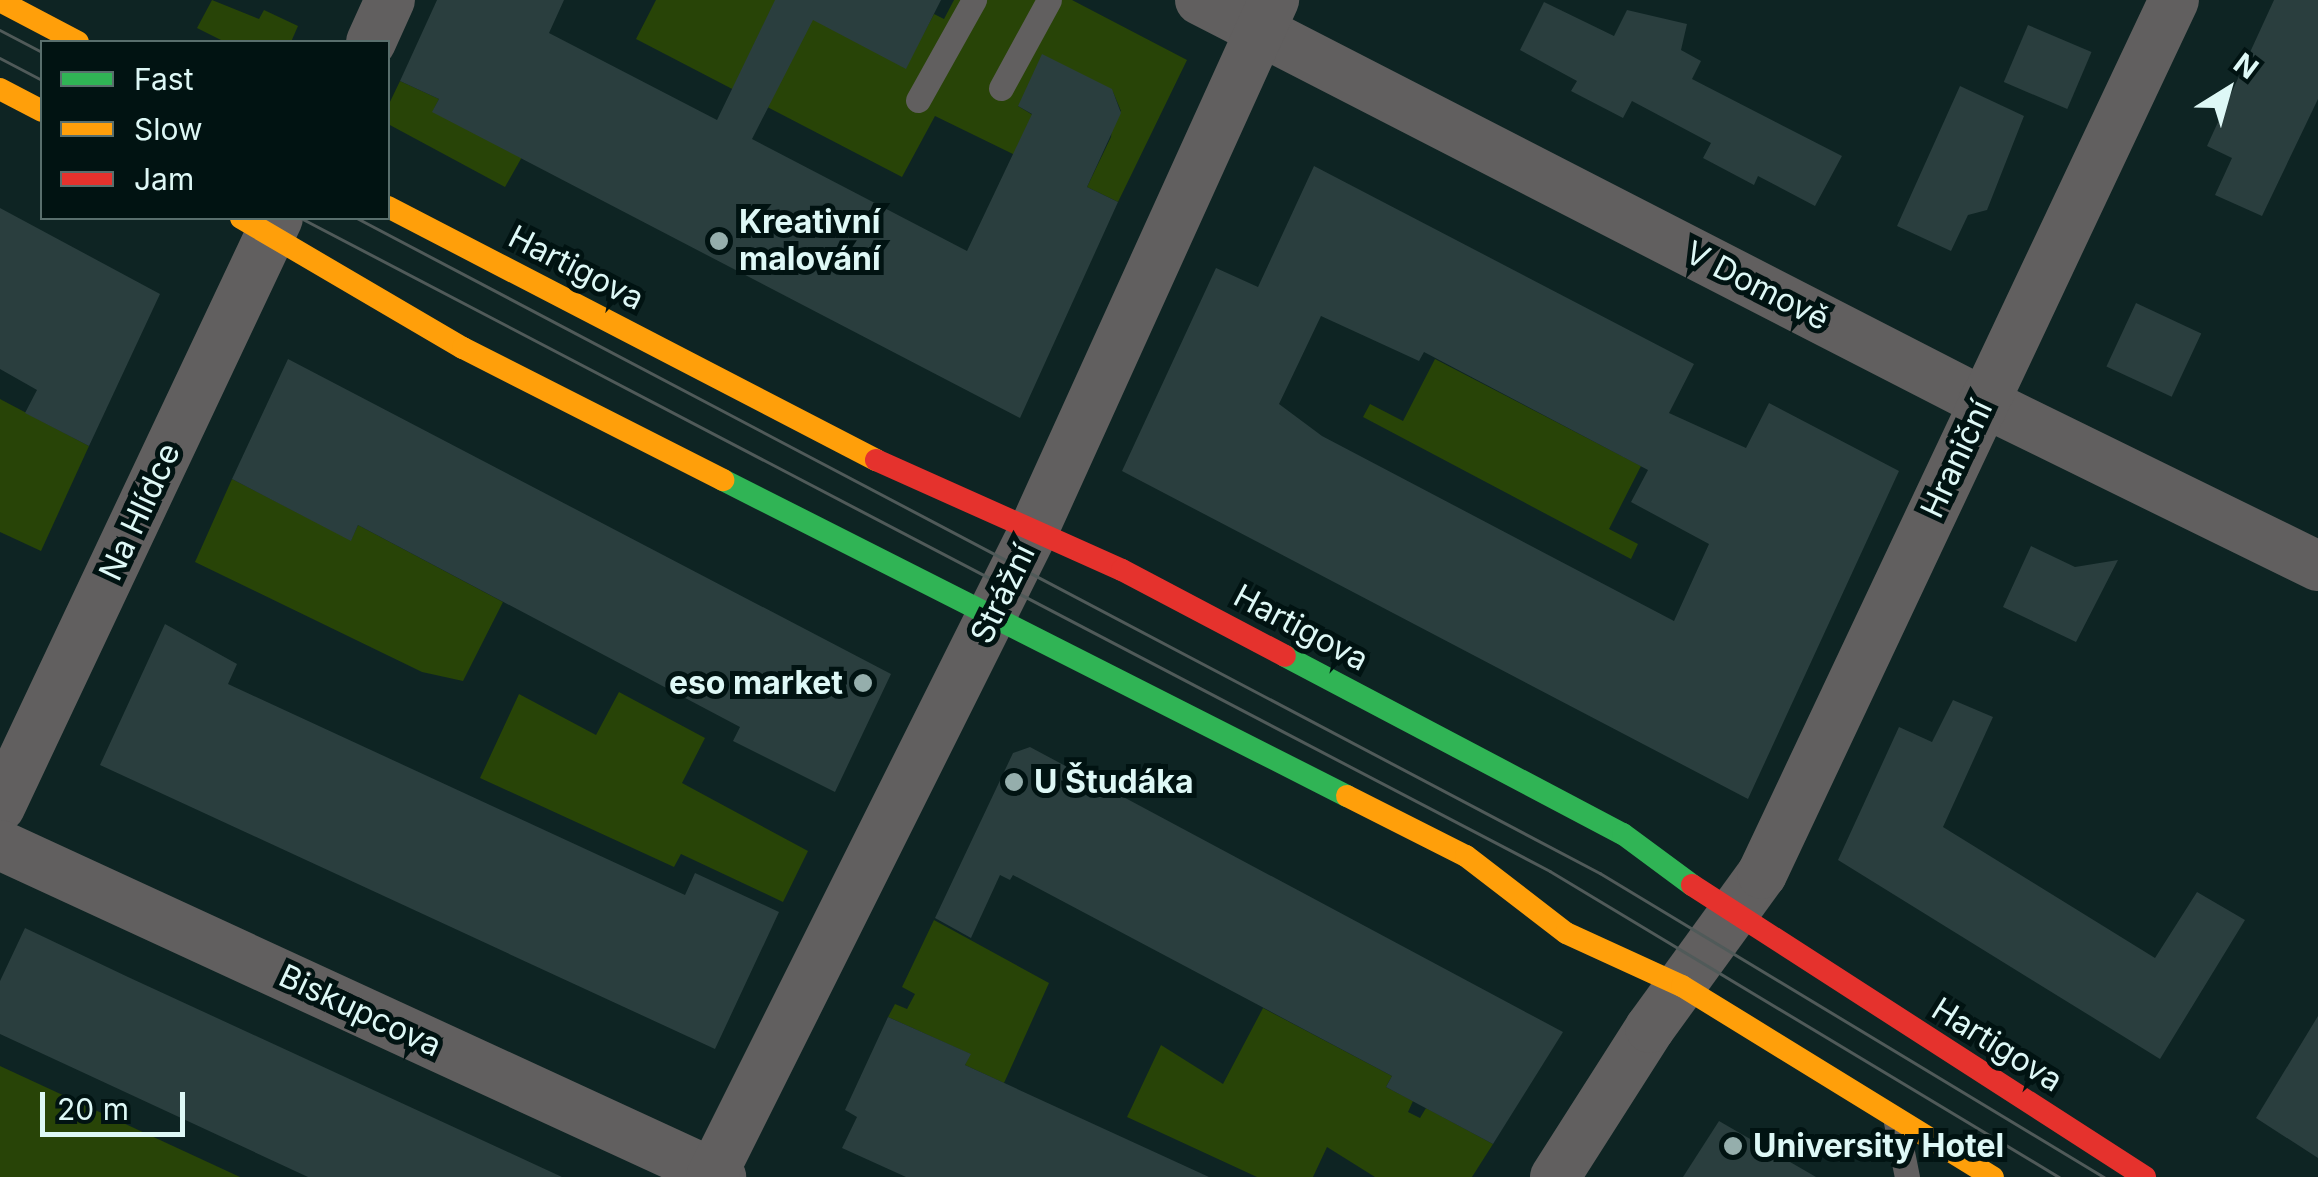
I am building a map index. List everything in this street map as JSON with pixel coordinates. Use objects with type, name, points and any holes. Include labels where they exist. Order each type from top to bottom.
[{"type":"main road","points":[[0,1],[74,40]]},
{"type":"main road","points":[[0,89],[40,111]]},
{"type":"main road","name":"Hartigova","points":[[390,208],[1031,536],[1122,570],[1609,826],[1735,916],[2145,1177]]},
{"type":"main road","points":[[263,222],[480,357],[1466,856],[1566,934],[1682,986],[1993,1177]]},
{"type":"street","points":[[372,40],[390,0]]},
{"type":"street","name":"V Domově","points":[[1200,0],[1267,15],[1983,402],[2318,566]]},
{"type":"street","name":"Hraniční","points":[[1555,1177],[1762,874],[2174,0]]},
{"type":"street","name":"Strážní","points":[[715,1176],[1031,536],[1267,15]]},
{"type":"street","name":"Na Hlídce","points":[[0,807],[263,222]]},
{"type":"street","name":"Biskupcova","points":[[0,845],[715,1176]]},
{"type":"lane","points":[[918,100],[974,0]]},
{"type":"lane","points":[[1000,88],[1049,0]]},
{"type":"lane","points":[[1895,1117],[1907,1177]]},
{"type":"green space","points":[[212,0],[259,19],[264,10],[298,26],[292,40],[221,40],[197,28]]},
{"type":"green space","points":[[656,0],[810,0],[905,68],[934,14],[944,19],[954,0],[1072,0],[1187,60],[1118,202],[1087,187],[1111,137],[1113,115],[1121,111],[1113,92],[1018,106],[1036,117],[1017,156],[935,116],[902,177],[636,39]]},
{"type":"green space","points":[[400,81],[439,99],[433,111],[522,157],[505,187],[390,125],[390,102]]},
{"type":"green space","points":[[1435,359],[1641,466],[1609,529],[1638,544],[1631,559],[1363,417],[1370,404],[1403,421]]},
{"type":"green space","points":[[0,399],[89,446],[41,551],[0,532]]},
{"type":"green space","points":[[232,479],[351,540],[358,525],[503,602],[463,681],[422,672],[195,562]]},
{"type":"green space","points":[[619,692],[705,738],[682,783],[808,851],[783,902],[681,854],[674,867],[480,778],[519,694],[596,735]]},
{"type":"green space","points":[[934,920],[1049,983],[1004,1083],[965,1065],[970,1054],[888,1017],[895,1004],[907,1009],[915,994],[902,987]]},
{"type":"green space","points":[[1263,1008],[1392,1076],[1386,1087],[1413,1101],[1408,1112],[1420,1118],[1426,1108],[1493,1144],[1472,1177],[1375,1177],[1327,1147],[1313,1177],[1257,1177],[1127,1117],[1161,1045],[1223,1084]]},
{"type":"green space","points":[[0,1066],[240,1177],[0,1177]]},
{"type":"building","points":[[437,0],[564,0],[549,33],[717,120],[775,0],[941,0],[906,69],[813,20],[752,139],[967,251],[1032,114],[1018,106],[1042,54],[1112,89],[1121,113],[1087,187],[1118,202],[1020,418],[432,112],[439,99],[400,81]]},
{"type":"building","points":[[2274,0],[2318,0],[2318,99],[2262,216],[2215,195],[2232,158],[2207,146]]},
{"type":"building","points":[[1544,2],[1614,36],[1627,10],[1687,24],[1681,50],[1701,61],[1692,79],[1842,156],[1815,206],[1758,176],[1754,185],[1703,158],[1711,143],[1632,101],[1623,118],[1571,91],[1577,81],[1520,50]]},
{"type":"building","points":[[2028,25],[2092,52],[2067,109],[2004,82]]},
{"type":"building","points":[[1960,86],[2024,116],[1987,210],[1968,215],[1951,251],[1897,226]]},
{"type":"building","points":[[1314,166],[1694,364],[1669,413],[1746,448],[1769,403],[1899,471],[1748,799],[1122,471],[1216,268],[1258,287]],"holes":[[[1321,316],[1419,361],[1424,352],[1648,470],[1631,502],[1709,544],[1674,621],[1322,436],[1279,404]]]},
{"type":"building","points":[[0,208],[160,294],[89,446],[25,413],[37,390],[0,369]]},
{"type":"building","points":[[2136,303],[2201,333],[2172,397],[2106,366]]},
{"type":"building","points":[[288,359],[891,674],[835,792],[733,741],[740,727],[358,525],[351,541],[232,479]]},
{"type":"building","points":[[2031,546],[2075,567],[2118,560],[2076,642],[2003,607]]},
{"type":"building","points":[[165,624],[237,664],[228,684],[685,895],[695,873],[779,912],[715,1049],[100,765]]},
{"type":"building","points":[[1953,700],[1993,717],[1943,827],[2155,958],[2197,892],[2245,920],[2160,1059],[1838,860],[1899,727],[1932,742]]},
{"type":"building","points":[[1030,747],[1563,1032],[1493,1144],[1386,1087],[1392,1076],[1013,875],[1010,880],[1000,875],[971,938],[935,918],[1013,753]]},
{"type":"building","points":[[25,928],[562,1177],[308,1177],[0,1034],[0,981]]},
{"type":"building","points":[[2318,1016],[2318,1158],[2256,1118]]},
{"type":"building","points":[[888,1017],[971,1054],[965,1065],[1209,1177],[906,1177],[842,1148],[857,1117],[845,1110]]},
{"type":"building","name":"University Hotel","points":[[1719,1121],[1816,1177],[1683,1177]]},
{"type":"tram line","points":[[0,30],[40,51]]},
{"type":"tram line","points":[[0,58],[40,79]]},
{"type":"tram line","points":[[305,220],[1550,871],[2059,1177]]},
{"type":"tram line","points":[[361,220],[1600,873],[2104,1177]]},
{"type":"traffic: fast","points":[[723,480],[1347,796]]},
{"type":"traffic: fast","points":[[1285,656],[1623,834],[1692,885]]},
{"type":"traffic: slow","points":[[0,1],[74,40]]},
{"type":"traffic: slow","points":[[0,89],[40,110]]},
{"type":"traffic: slow","points":[[390,208],[876,460]]},
{"type":"traffic: slow","points":[[244,220],[463,348],[723,480]]},
{"type":"traffic: slow","points":[[1347,796],[1466,856],[1566,933],[1682,986],[1993,1177]]},
{"type":"traffic: jam","points":[[876,460],[1122,570],[1285,656]]},
{"type":"traffic: jam","points":[[1692,885],[2145,1177]]},
{"type":"place","name":"Kreativní malování","points":[[719,241]]},
{"type":"place","name":"eso market","points":[[863,683]]},
{"type":"place","name":"U Študáka","points":[[1014,782]]},
{"type":"place","name":"University Hotel","points":[[1733,1146]]}]
